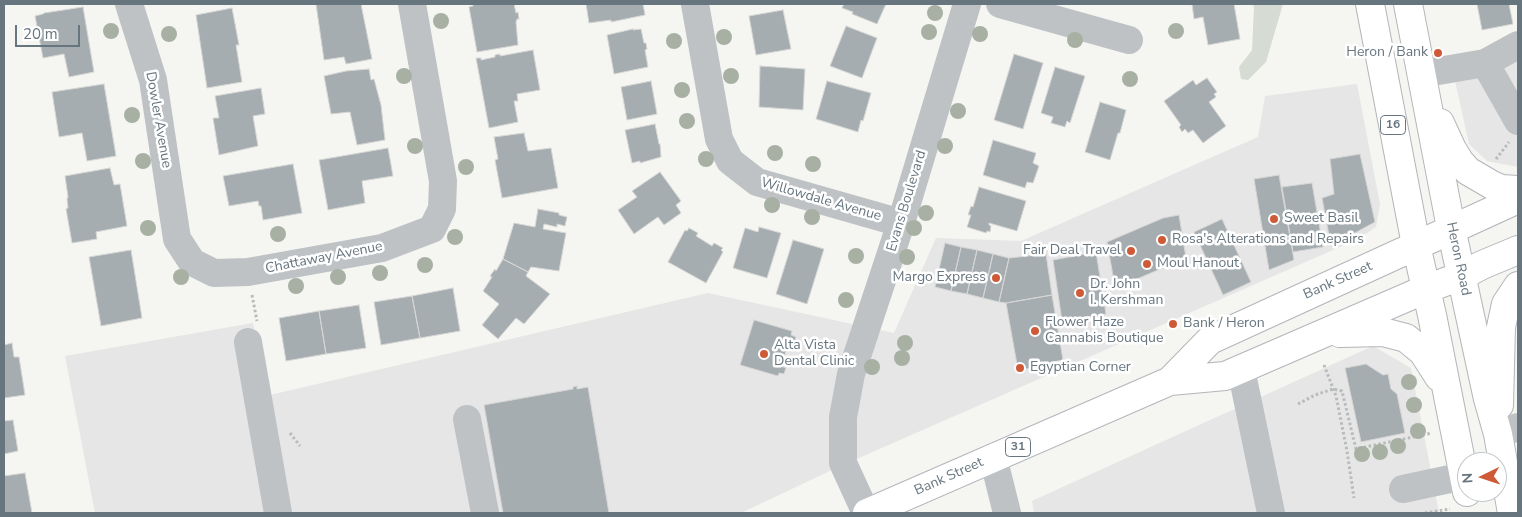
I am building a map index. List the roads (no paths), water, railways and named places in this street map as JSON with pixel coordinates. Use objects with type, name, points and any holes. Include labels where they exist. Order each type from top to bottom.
[{"type":"main road","name":"16","points":[[1370,4],[1416,245],[1448,392],[1457,452]]},
{"type":"main road","name":"Heron Road","points":[[1408,4],[1451,228],[1488,400],[1508,431],[1512,513]]},
{"type":"main road","points":[[1421,74],[1444,133],[1460,162],[1480,179],[1492,185],[1501,189],[1518,190]]},
{"type":"main road","name":"Bank Street","points":[[1170,381],[1210,340],[1451,228],[1518,199]]},
{"type":"main road","name":"Bank Street","points":[[866,513],[1170,381],[1224,376],[1518,250]]},
{"type":"main road","points":[[1508,431],[1501,328],[1506,304],[1518,286]]},
{"type":"main road","points":[[1321,335],[1383,332],[1406,338],[1424,352],[1448,392]]},
{"type":"street","name":"Dowler Avenue","points":[[129,4],[153,80],[177,239]]},
{"type":"street","name":"Chattaway Avenue","points":[[177,239],[192,262],[207,270],[214,273],[240,272],[382,248],[432,229],[442,209],[443,181],[412,4]]},
{"type":"street","name":"Willowdale Avenue","points":[[694,4],[718,138],[730,161],[757,182],[901,223]]},
{"type":"street","name":"Evans Boulevard","points":[[866,513],[843,463],[843,417],[851,374],[901,223],[967,4]]},
{"type":"street","points":[[1000,4],[1129,40]]},
{"type":"street","points":[[1421,74],[1485,63],[1518,45]]},
{"type":"street","points":[[1485,63],[1515,129]]},
{"type":"street","points":[[248,342],[278,513]]},
{"type":"street","points":[[1241,369],[1271,513]]},
{"type":"street","points":[[467,419],[485,513]]},
{"type":"street","points":[[993,457],[1007,513]]},
{"type":"street","points":[[1403,489],[1457,496]]},
{"type":"place","name":"Heron / Bank","points":[[1438,53]]},
{"type":"place","name":"Sweet Basil","points":[[1274,219]]},
{"type":"place","name":"Rosa's Alterations and Repairs","points":[[1162,240]]},
{"type":"place","name":"Fair Deal Travel","points":[[1131,251]]},
{"type":"place","name":"Moul Hanout","points":[[1147,264]]},
{"type":"place","name":"Margo Express","points":[[996,278]]},
{"type":"place","name":"Dr. John I. Kershman","points":[[1080,293]]},
{"type":"place","name":"Bank / Heron","points":[[1173,324]]},
{"type":"place","name":"Flower Haze Cannabis Boutique","points":[[1035,331]]},
{"type":"place","name":"Alta Vista Dental Clinic","points":[[764,354]]},
{"type":"place","name":"Egyptian Corner","points":[[1020,368]]}]
